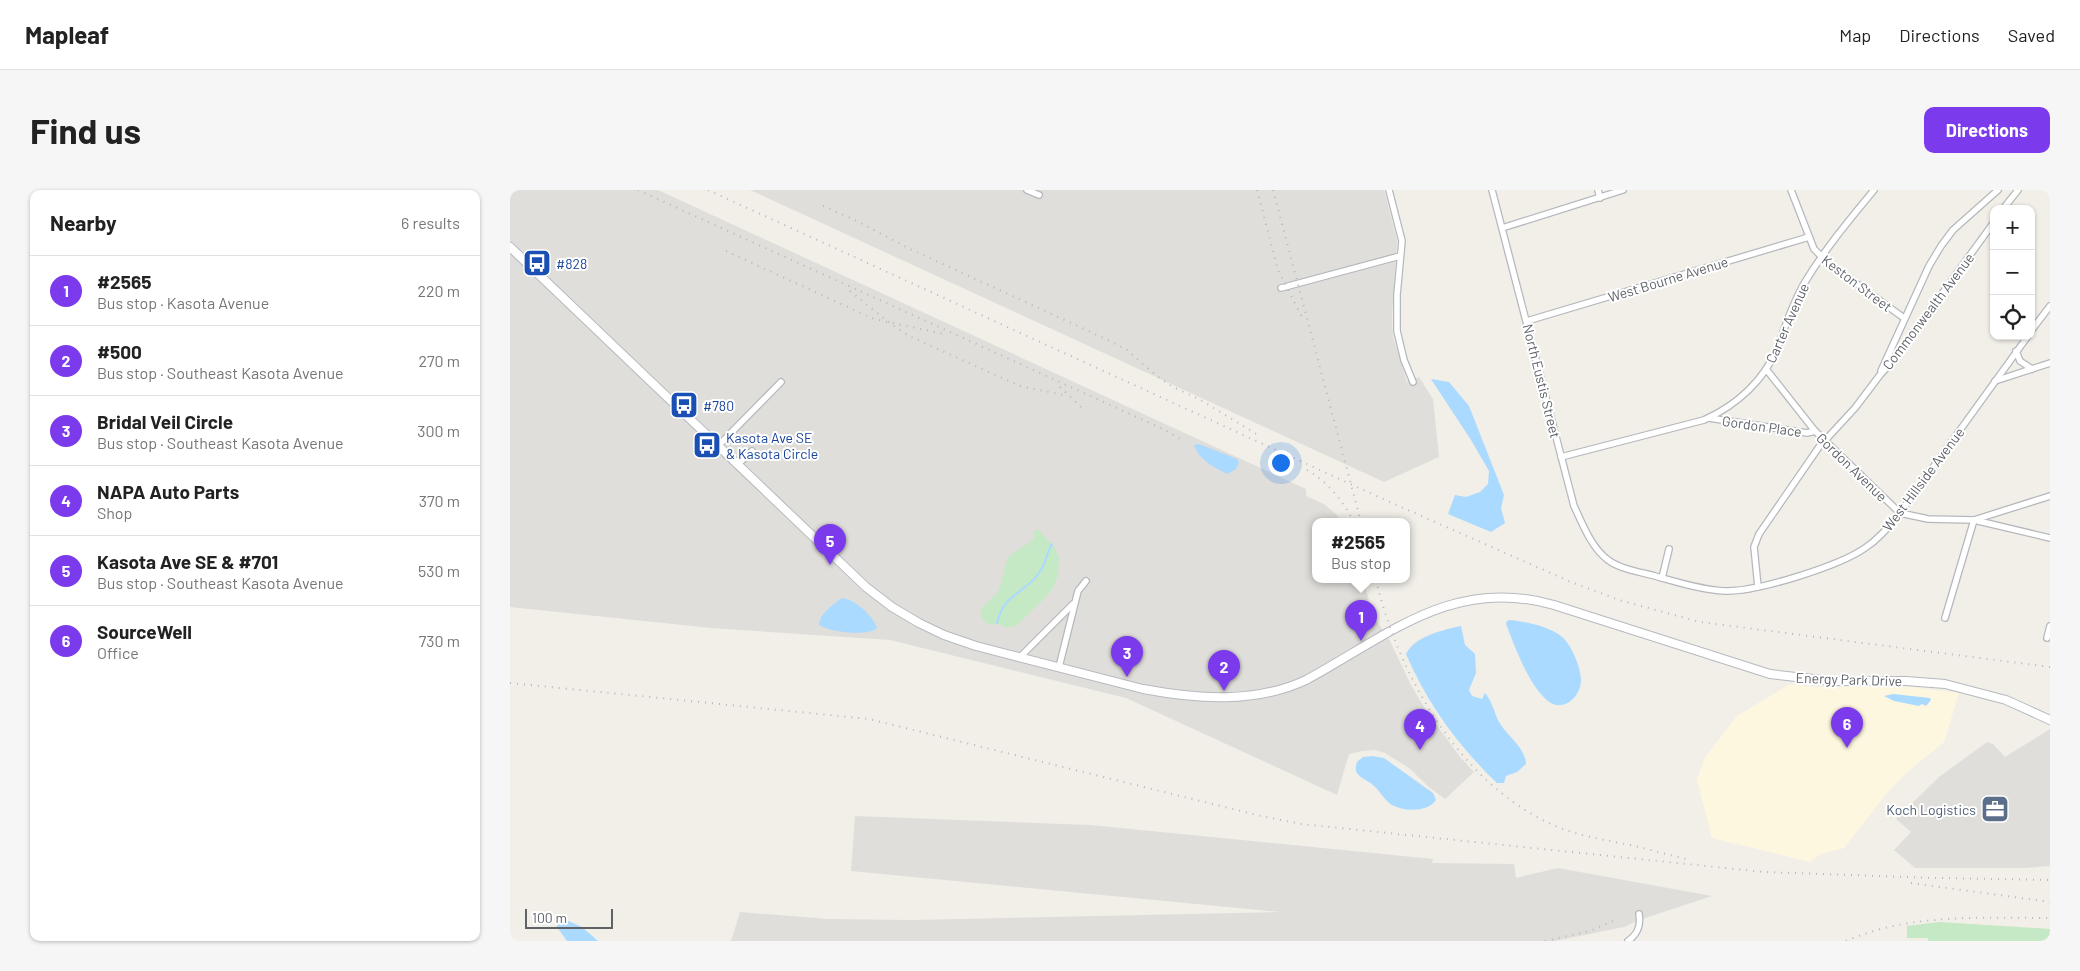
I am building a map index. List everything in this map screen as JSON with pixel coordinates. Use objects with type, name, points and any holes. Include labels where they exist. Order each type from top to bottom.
[{"type":"street","points":[[1027,190],[1039,195]]},
{"type":"street","points":[[1389,190],[1402,241],[1397,295],[1397,331],[1404,360],[1413,382]]},
{"type":"street","name":"North Eustis Street","points":[[1492,190],[1569,491],[1580,518],[1594,544],[1610,562]]},
{"type":"street","points":[[1598,190],[1600,198]]},
{"type":"street","points":[[1502,228],[1622,190]]},
{"type":"street","name":"Keston Street","points":[[1791,190],[1814,249],[1822,258],[1904,318]]},
{"type":"street","name":"Carter Avenue","points":[[1561,457],[1708,418],[1740,398],[1766,369],[1797,295],[1822,258],[1874,190]]},
{"type":"street","name":"Commonwealth Avenue","points":[[1880,375],[1928,266],[1948,236],[1998,190]]},
{"type":"street","points":[[2006,205],[2018,190]]},
{"type":"street","name":"Commonwealth Avenue","points":[[1758,587],[1754,553],[1755,541],[1825,440],[1855,408],[1896,357],[1990,228]]},
{"type":"street","name":"West Bourne Avenue","points":[[1527,321],[1808,237]]},
{"type":"street","name":"Energy Park Drive","points":[[510,247],[855,577],[892,607],[933,630],[976,646],[1171,694],[1216,697],[1255,695],[1276,692],[1301,683],[1414,619],[1452,603],[1495,597],[1526,598],[1591,616],[1770,674],[1817,680],[1906,681],[1945,684],[2006,700],[2050,720]]},
{"type":"street","points":[[1281,288],[1400,256]]},
{"type":"street","points":[[2035,326],[2050,306]]},
{"type":"street","name":"West Hillside Avenue","points":[[1610,562],[1662,578],[1723,591],[1747,590],[1758,587],[1842,560],[1854,554],[1876,540],[1900,513],[2025,340]]},
{"type":"street","points":[[2016,351],[2020,361],[2032,369]]},
{"type":"street","points":[[1995,381],[2050,363]]},
{"type":"street","name":"Gordon Avenue","points":[[1766,369],[1815,431],[1900,513]]},
{"type":"street","points":[[718,446],[781,382]]},
{"type":"street","name":"Gordon Place","points":[[1708,418],[1807,433],[1815,431]]},
{"type":"street","points":[[737,465],[752,451]]},
{"type":"street","points":[[1974,520],[2050,496]]},
{"type":"street","points":[[1900,513],[1928,519],[1974,520],[2050,538]]},
{"type":"street","points":[[1946,618],[1974,520]]},
{"type":"street","points":[[1662,578],[1669,549]]},
{"type":"street","points":[[1059,667],[1078,590],[1086,581]]},
{"type":"street","points":[[1020,657],[1074,603]]},
{"type":"street","points":[[2047,638],[2050,626]]},
{"type":"street","points":[[1628,941],[1634,936],[1640,926],[1639,914]]},
{"type":"shaded area","points":[[510,190],[658,190],[1306,489],[1306,496],[1324,504],[1339,518],[1312,518],[1312,583],[1364,583],[1374,617],[1389,639],[1411,685],[1427,712],[1460,757],[1474,772],[1445,799],[1409,768],[1385,753],[1375,750],[1362,751],[1349,754],[1337,795],[1126,698],[890,640],[711,628],[510,607]]},
{"type":"shaded area","points":[[750,190],[1384,190],[1397,240],[1392,318],[1393,337],[1407,382],[1419,377],[1433,399],[1439,457],[1384,482]]},
{"type":"shaded area","points":[[1790,684],[1814,687],[1911,687],[1959,693],[1944,742],[1905,774],[1886,794],[1844,848],[1820,854],[1810,862],[1712,838],[1697,780],[1704,759],[1737,716]]},
{"type":"shaded area","points":[[2050,729],[2050,866],[2024,868],[1915,868],[1894,850],[1911,832],[1896,819],[1939,777],[1987,742],[1993,744],[2005,757]]},
{"type":"shaded area","points":[[855,816],[1090,825],[1433,859],[1432,863],[1514,864],[1516,878],[1558,868],[1712,896],[1642,919],[1624,927],[1555,941],[731,941],[740,912],[829,919],[911,920],[1281,912],[851,871]]},
{"type":"green space","points":[[1038,529],[1055,548],[1059,558],[1058,575],[1054,586],[1047,596],[1016,626],[1006,628],[997,623],[991,625],[985,622],[980,614],[982,608],[998,592],[1008,557],[1034,539],[1034,532]]},
{"type":"green space","points":[[1939,922],[2050,929],[2050,941],[1928,941],[1928,938],[1907,938],[1907,926]]},
{"type":"water","points":[[1431,379],[1449,382],[1469,406],[1504,495],[1501,508],[1505,523],[1491,532],[1448,514],[1455,495],[1466,497],[1480,492],[1488,484],[1489,471]]},
{"type":"water","points":[[1199,444],[1237,459],[1239,462],[1236,469],[1227,474],[1212,466],[1196,450],[1194,445]]},
{"type":"water","points":[[842,598],[853,602],[863,609],[877,628],[872,631],[849,633],[831,630],[819,625],[824,613]]},
{"type":"water","points":[[1510,620],[1543,627],[1565,639],[1572,650],[1581,675],[1578,692],[1570,701],[1565,704],[1554,704],[1548,701],[1535,686],[1523,666],[1506,624]]},
{"type":"water","points":[[1461,626],[1465,645],[1475,654],[1476,673],[1469,690],[1472,696],[1482,699],[1485,693],[1499,722],[1523,752],[1525,758],[1526,764],[1517,772],[1506,776],[1504,783],[1497,783],[1457,739],[1434,707],[1406,654],[1410,648],[1423,638]]},
{"type":"water","points":[[1893,694],[1930,698],[1931,700],[1926,706],[1922,704],[1919,706],[1894,701],[1884,696]]},
{"type":"water","points":[[1363,757],[1384,758],[1433,793],[1436,800],[1428,807],[1416,810],[1403,809],[1392,805],[1373,785],[1356,772],[1357,762]]},
{"type":"water","points":[[560,917],[582,927],[598,941],[567,941],[557,927],[556,919]]},
{"type":"waterway","points":[[997,623],[1000,613],[1009,600],[1027,586],[1039,573],[1052,544]]},
{"type":"railway","points":[[510,191],[514,190]]},
{"type":"railway","points":[[638,190],[1163,429],[1184,441]]},
{"type":"railway","points":[[708,190],[1392,503],[1571,582],[1619,600],[1700,622],[2050,667]]},
{"type":"railway","points":[[1257,190],[1278,270],[1303,319]]},
{"type":"railway","points":[[1273,190],[1360,518]]},
{"type":"railway","points":[[823,206],[853,219],[910,249],[1127,350],[1173,387],[1199,399],[1258,435]]},
{"type":"railway","points":[[726,251],[874,319],[944,334]]},
{"type":"railway","points":[[850,291],[909,336],[1020,386],[1064,395]]},
{"type":"railway","points":[[1060,387],[1084,410]]},
{"type":"railway","points":[[1307,470],[1322,480],[1345,507],[1352,518]]},
{"type":"railway","points":[[1377,583],[1386,616],[1400,652],[1417,687],[1437,722],[1461,753],[1488,781],[1518,805],[1551,824],[1571,832],[1686,859]]},
{"type":"railway","points":[[510,683],[869,719],[1261,816],[1301,824],[1764,872],[2050,880]]},
{"type":"railway","points":[[1911,883],[2050,902]]},
{"type":"railway","points":[[1846,941],[1871,932],[1921,921],[1972,918],[2050,918]]},
{"type":"railway","points":[[1545,941],[1590,931],[1618,919]]},
{"type":"place","name":"#828","points":[[537,263]]},
{"type":"place","name":"#780","points":[[684,405]]},
{"type":"place","name":"Kasota Ave SE & Kasota Circle","points":[[707,445]]},
{"type":"place","name":"Kasota Ave SE & #701","points":[[830,565]]},
{"type":"place","name":"#2565","points":[[1361,641]]},
{"type":"place","name":"Bridal Veil Circle","points":[[1127,677]]},
{"type":"place","name":"#500","points":[[1224,691]]},
{"type":"place","name":"SourceWell","points":[[1847,748]]},
{"type":"place","name":"NAPA Auto Parts","points":[[1420,750]]},
{"type":"place","name":"Koch Logistics","points":[[1995,809]]}]
